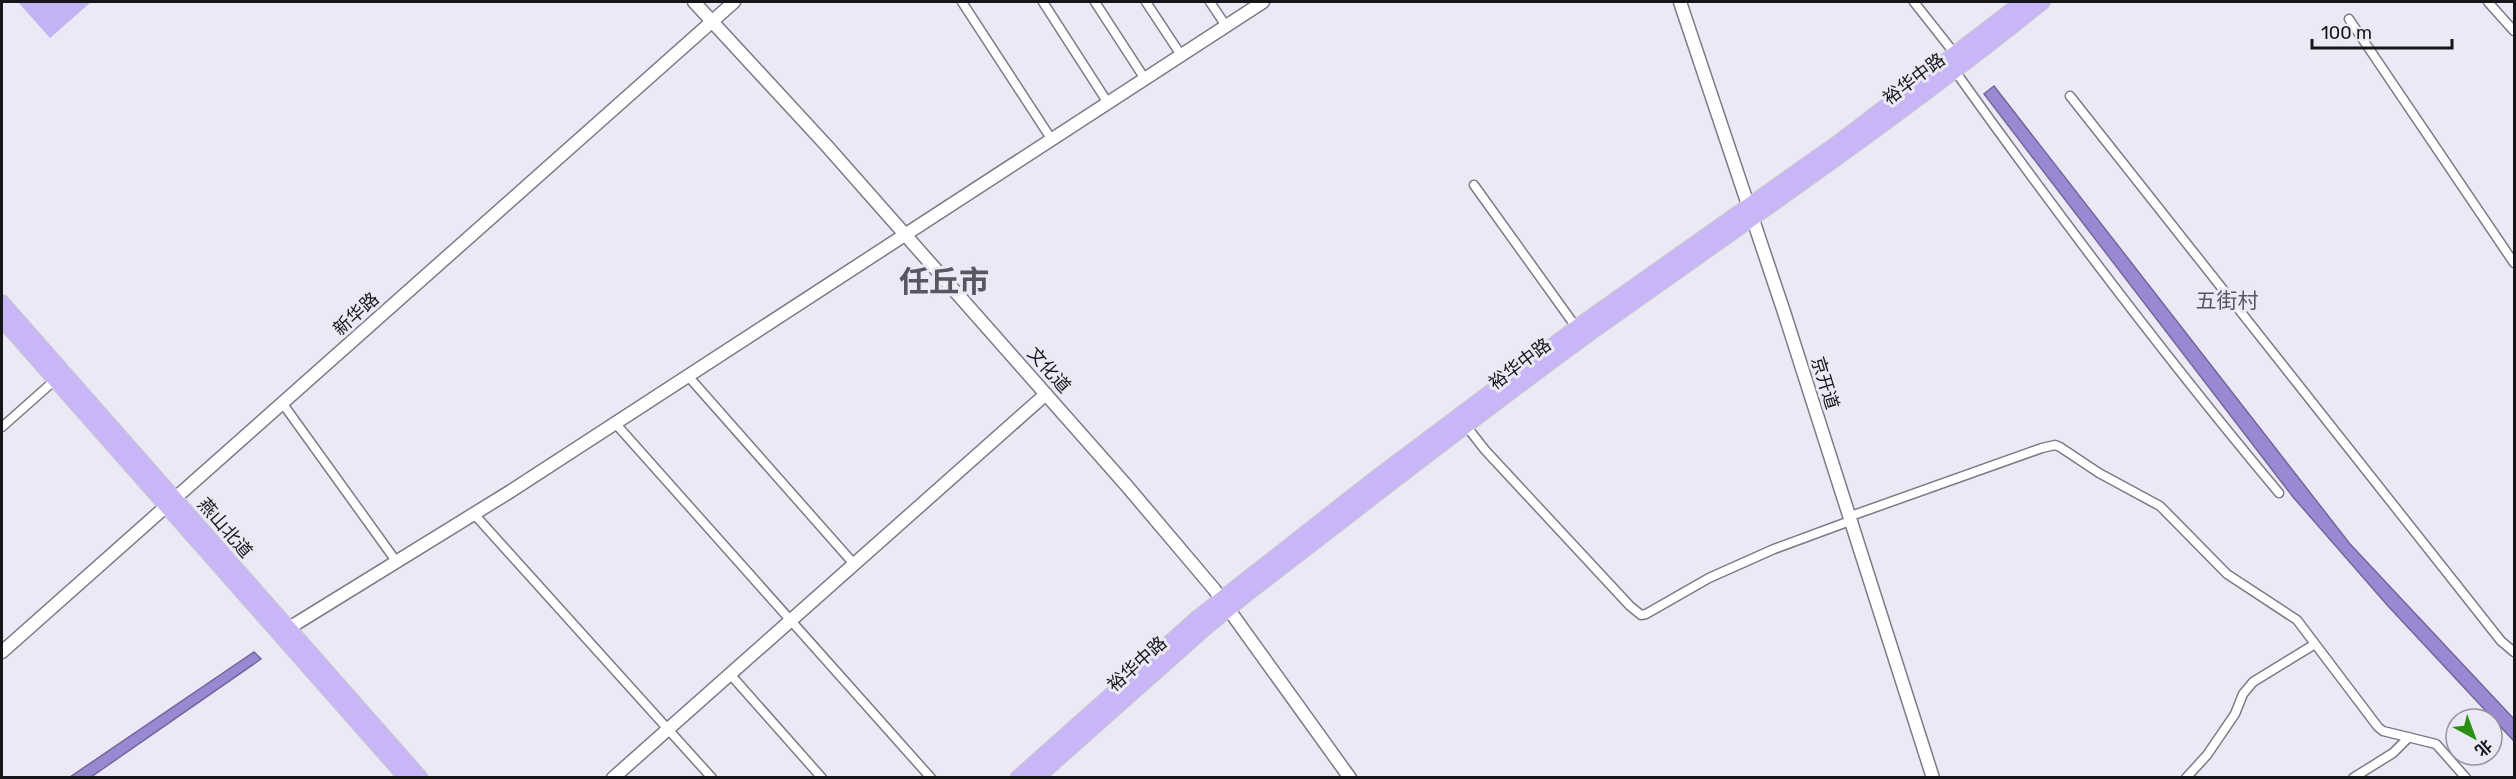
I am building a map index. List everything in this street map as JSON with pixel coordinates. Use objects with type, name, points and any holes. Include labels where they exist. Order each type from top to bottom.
[{"type":"main road","name":"新华路","points":[[2,652],[734,2]]},
{"type":"main road","points":[[289,628],[474,514],[1263,2]]},
{"type":"main road","name":"京开道","points":[[1680,2],[1933,777]]},
{"type":"main road","name":"裕华中路","points":[[1037,777],[1226,603],[1467,427],[2022,2]]},
{"type":"main road","name":"裕华中路","points":[[1017,777],[1226,603],[1576,327],[1750,212],[1845,154],[2043,2]]},
{"type":"main road","name":"文化道","points":[[697,3],[1046,394],[1226,603],[1350,777]]},
{"type":"main road","name":"燕山北道","points":[[2,302],[406,777]]},
{"type":"main road","name":"燕山北道","points":[[2,320],[55,380],[289,628],[421,777]]},
{"type":"main road","points":[[613,777],[1046,394]]},
{"type":"street","points":[[962,2],[1052,140]]},
{"type":"street","points":[[1043,2],[1108,103]]},
{"type":"street","points":[[1095,2],[1145,79]]},
{"type":"street","points":[[1146,2],[1181,55]]},
{"type":"street","points":[[1210,2],[1226,26]]},
{"type":"street","points":[[1914,2],[1955,54]]},
{"type":"street","points":[[2488,2],[2514,31]]},
{"type":"street","points":[[2349,19],[2514,263]]},
{"type":"street","points":[[1955,71],[2111,282],[2226,430],[2279,493]]},
{"type":"street","points":[[2070,96],[2501,641],[2514,652]]},
{"type":"street","points":[[1474,185],[1576,327]]},
{"type":"street","points":[[688,376],[854,564]]},
{"type":"street","points":[[2,427],[55,380]]},
{"type":"street","points":[[283,404],[396,561]]},
{"type":"street","points":[[615,423],[931,777]]},
{"type":"street","points":[[1467,427],[1493,459],[1641,615],[1708,578],[1774,549],[1849,519],[2055,445],[2098,473],[2160,506],[2227,574],[2297,620],[2378,727],[2383,731],[2441,747],[2466,777]]},
{"type":"street","points":[[474,514],[712,777]]},
{"type":"street","points":[[2186,777],[2207,755],[2235,714],[2243,694],[2253,682],[2315,644]]},
{"type":"street","points":[[730,674],[822,777]]},
{"type":"street","points":[[2353,777],[2393,753],[2409,737]]},
{"type":"shaded area","points":[[18,2],[91,2],[50,38]]},
{"type":"shaded area","points":[[1994,86],[2350,544],[2503,707],[2482,707],[2388,606],[2293,497],[1984,94]]},
{"type":"shaded area","points":[[254,652],[261,659],[91,777],[70,777]]},
{"type":"shaded area","points":[[2504,708],[2514,719],[2514,741],[2504,730]]},
{"type":"district","name":"任丘市","points":[[944,282]]},
{"type":"district","name":"五街村","points":[[2227,300]]}]
